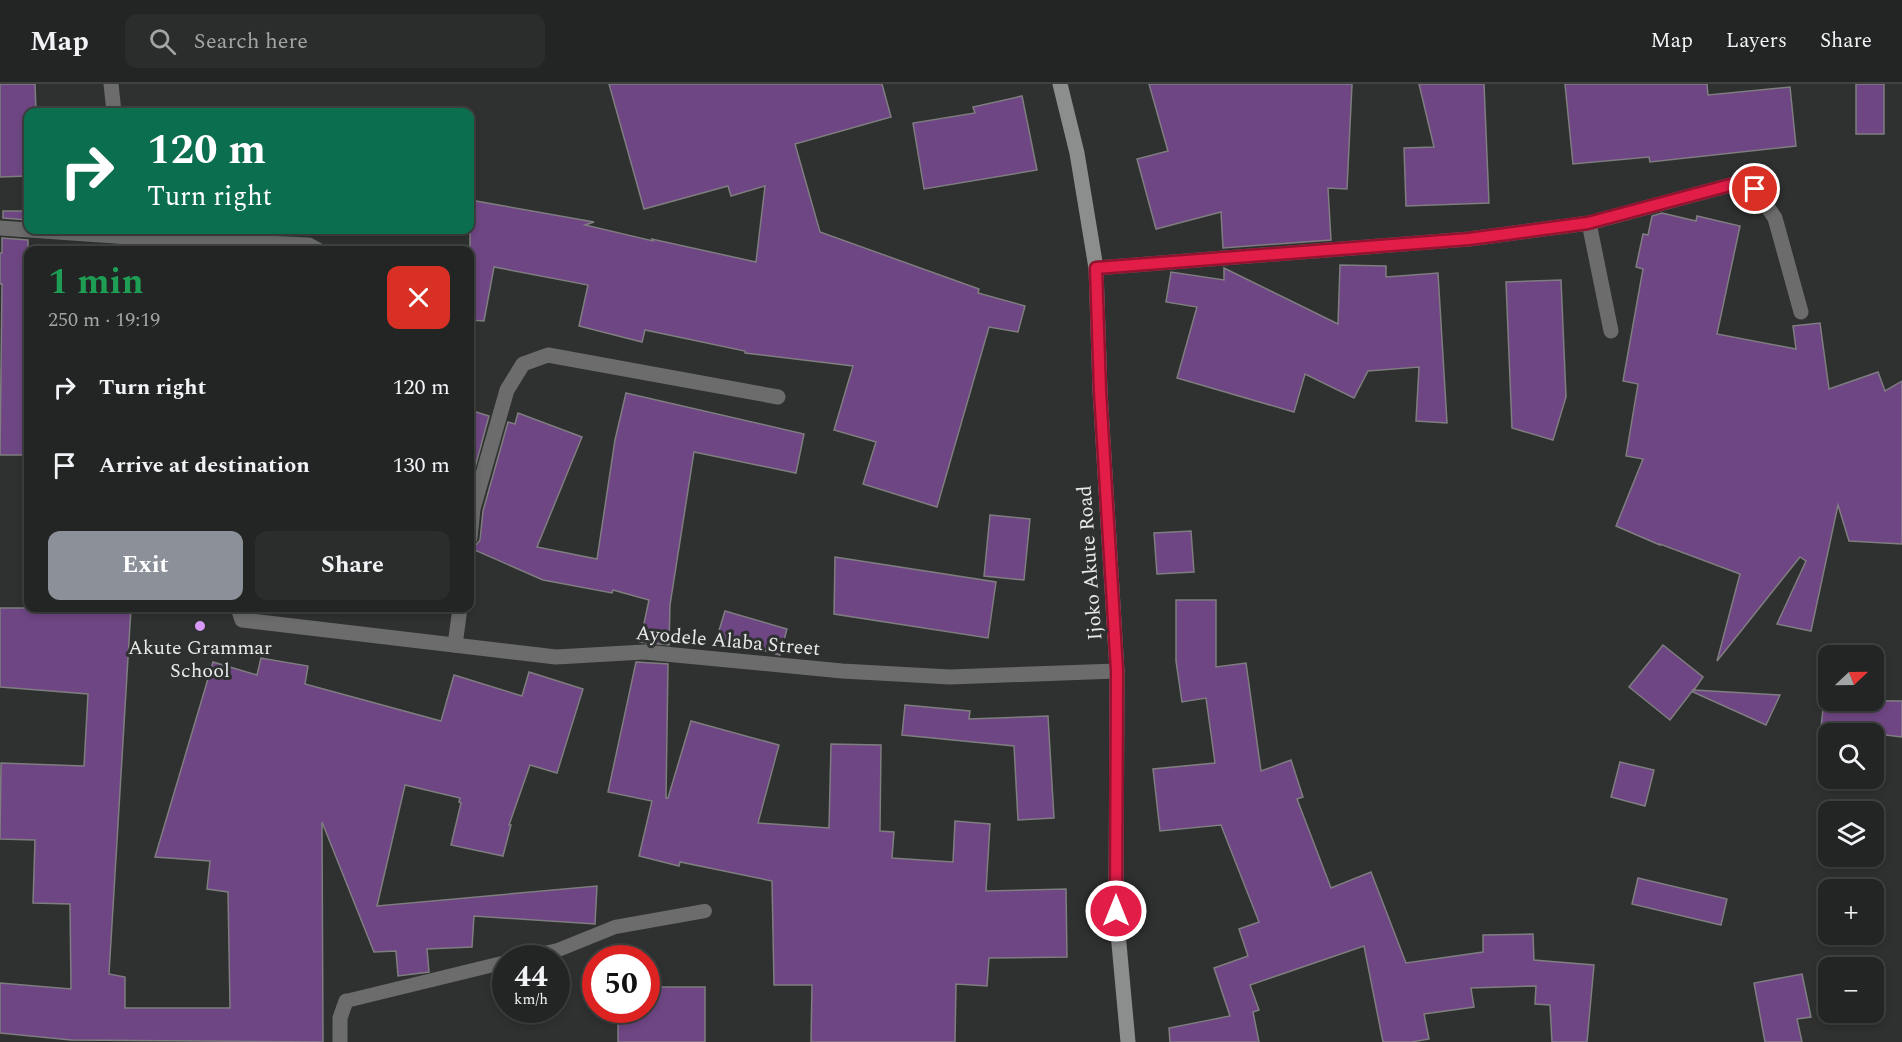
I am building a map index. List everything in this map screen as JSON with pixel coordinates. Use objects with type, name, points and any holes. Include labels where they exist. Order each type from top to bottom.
[{"type":"main road","name":"Ijoko Akute Road","points":[[1060,84],[1077,153],[1096,268],[1100,391],[1117,671],[1116,911],[1128,1042]]},
{"type":"street","points":[[111,84],[114,108]]},
{"type":"street","points":[[1096,268],[1469,239],[1588,223],[1734,184],[1755,189],[1775,218],[1801,312]]},
{"type":"street","points":[[1588,223],[1611,331]]},
{"type":"street","points":[[0,228],[24,229]]},
{"type":"street","points":[[144,234],[311,246]]},
{"type":"street","points":[[474,509],[507,390],[523,364],[548,355],[778,397]]},
{"type":"street","name":"Ayodele Alaba Street","points":[[239,612],[242,620],[556,657],[644,652],[842,671],[950,677],[1117,671]]},
{"type":"street","points":[[455,645],[459,612]]},
{"type":"street","points":[[340,1042],[340,1018],[346,1001]]},
{"type":"lane","points":[[570,945],[615,927],[705,912]]},
{"type":"lane","points":[[346,1001],[492,965]]},
{"type":"building","points":[[0,84],[35,84],[36,108],[24,108],[24,176],[0,177]]},
{"type":"building","points":[[609,84],[882,84],[891,117],[795,144],[820,232],[979,289],[978,293],[1025,306],[1018,332],[989,327],[937,507],[863,484],[876,442],[834,430],[853,366],[745,353],[745,351],[645,330],[642,342],[579,326],[588,285],[494,267],[484,321],[474,320],[474,246],[470,246],[470,234],[474,234],[474,201],[594,222],[585,225],[756,262],[765,186],[731,196],[728,186],[644,209]]},
{"type":"building","points":[[1149,84],[1352,84],[1347,189],[1328,188],[1331,240],[1223,248],[1221,212],[1156,229],[1137,159],[1168,151]]},
{"type":"building","points":[[1419,84],[1484,84],[1489,203],[1406,206],[1404,148],[1434,147]]},
{"type":"building","points":[[1565,84],[1707,84],[1708,95],[1790,87],[1796,146],[1650,162],[1649,157],[1573,164]]},
{"type":"building","points":[[1856,84],[1884,84],[1884,134],[1856,134]]},
{"type":"building","points":[[1022,96],[1037,170],[924,189],[913,123],[975,113],[973,107]]},
{"type":"building","points":[[3,211],[24,211],[24,220],[3,218]]},
{"type":"building","points":[[1662,213],[1696,221],[1697,216],[1740,226],[1717,334],[1796,349],[1793,326],[1820,323],[1829,389],[1878,372],[1885,391],[1902,381],[1902,544],[1849,541],[1838,505],[1811,631],[1777,624],[1806,561],[1800,557],[1717,661],[1740,574],[1660,545],[1616,526],[1643,459],[1626,456],[1638,384],[1623,381],[1643,269],[1636,267],[1643,234],[1648,235],[1652,216]]},
{"type":"building","points":[[2,238],[28,240],[28,246],[24,246],[24,455],[0,455],[2,284],[0,284],[0,253],[2,253]]},
{"type":"building","points":[[1340,265],[1386,266],[1386,277],[1438,273],[1447,423],[1416,421],[1419,367],[1368,371],[1354,398],[1305,374],[1294,412],[1177,378],[1197,307],[1166,302],[1171,272],[1224,280],[1224,268],[1338,324]]},
{"type":"building","points":[[1561,280],[1566,397],[1553,440],[1512,428],[1506,282]]},
{"type":"building","points":[[626,393],[804,434],[796,473],[694,452],[670,605],[669,645],[640,642],[649,600],[613,590],[612,593],[543,580],[474,550],[474,546],[480,540],[483,511],[508,422],[515,424],[518,413],[582,437],[537,547],[597,559],[615,440]]},
{"type":"building","points":[[474,411],[489,416],[474,471]]},
{"type":"building","points":[[990,515],[1030,519],[1024,580],[984,576]]},
{"type":"building","points":[[1191,531],[1194,572],[1157,574],[1154,533]]},
{"type":"building","points":[[835,557],[996,582],[988,638],[834,614]]},
{"type":"building","points":[[1176,600],[1216,600],[1216,667],[1246,663],[1261,771],[1291,760],[1303,797],[1297,799],[1331,888],[1371,872],[1406,963],[1483,952],[1483,935],[1533,934],[1534,960],[1594,965],[1587,1042],[1552,1042],[1550,1005],[1535,1004],[1536,986],[1471,988],[1474,1007],[1424,1014],[1429,1039],[1412,1042],[1383,1042],[1364,946],[1250,985],[1259,1010],[1253,1012],[1259,1042],[1170,1042],[1169,1028],[1230,1016],[1214,968],[1248,956],[1239,929],[1259,922],[1221,825],[1160,831],[1153,769],[1215,763],[1206,698],[1182,702],[1176,661]]},
{"type":"building","points":[[0,608],[24,608],[24,612],[131,612],[109,974],[125,977],[125,1008],[230,1008],[228,892],[207,889],[210,861],[155,857],[213,662],[257,675],[261,658],[308,666],[305,684],[441,721],[454,675],[522,696],[529,672],[583,689],[557,773],[530,765],[509,825],[511,825],[503,856],[451,845],[461,803],[460,798],[405,785],[377,906],[597,886],[595,924],[474,916],[472,947],[427,949],[429,972],[398,976],[396,951],[374,952],[322,822],[323,1042],[71,1040],[0,1033],[0,983],[71,989],[70,904],[33,903],[35,840],[0,839],[1,763],[84,766],[88,694],[0,687]]},
{"type":"building","points":[[725,611],[787,629],[780,655],[717,637]]},
{"type":"building","points":[[1663,645],[1703,677],[1694,690],[1780,695],[1766,725],[1693,692],[1693,690],[1670,720],[1629,687]]},
{"type":"building","points":[[636,662],[668,664],[666,798],[668,798],[691,721],[779,745],[758,823],[829,828],[831,744],[881,745],[880,831],[894,832],[892,858],[953,862],[955,821],[990,824],[986,891],[1066,889],[1067,957],[989,958],[987,986],[956,984],[955,1042],[811,1042],[812,985],[774,985],[772,881],[680,862],[679,866],[639,856],[652,801],[608,792]]},
{"type":"building","points":[[1884,701],[1902,701],[1902,737],[1884,735],[1884,723],[1821,723],[1823,711],[1884,711]]},
{"type":"building","points":[[905,705],[970,711],[969,719],[1048,716],[1054,818],[1018,820],[1014,746],[902,735]]},
{"type":"building","points":[[1620,762],[1654,770],[1645,806],[1611,797]]},
{"type":"building","points":[[1638,878],[1727,899],[1721,925],[1632,904]]},
{"type":"building","points":[[1802,974],[1811,1017],[1797,1019],[1802,1042],[1765,1042],[1754,983]]},
{"type":"building","points":[[660,987],[705,987],[705,1042],[618,1042],[618,1023],[660,1023]]},
{"type":"place","name":"Akute Grammar School","points":[[200,626]]},
{"type":"route","points":[[1116,911],[1117,671],[1100,391],[1096,268],[1469,239],[1588,223],[1734,184],[1755,189]]}]
